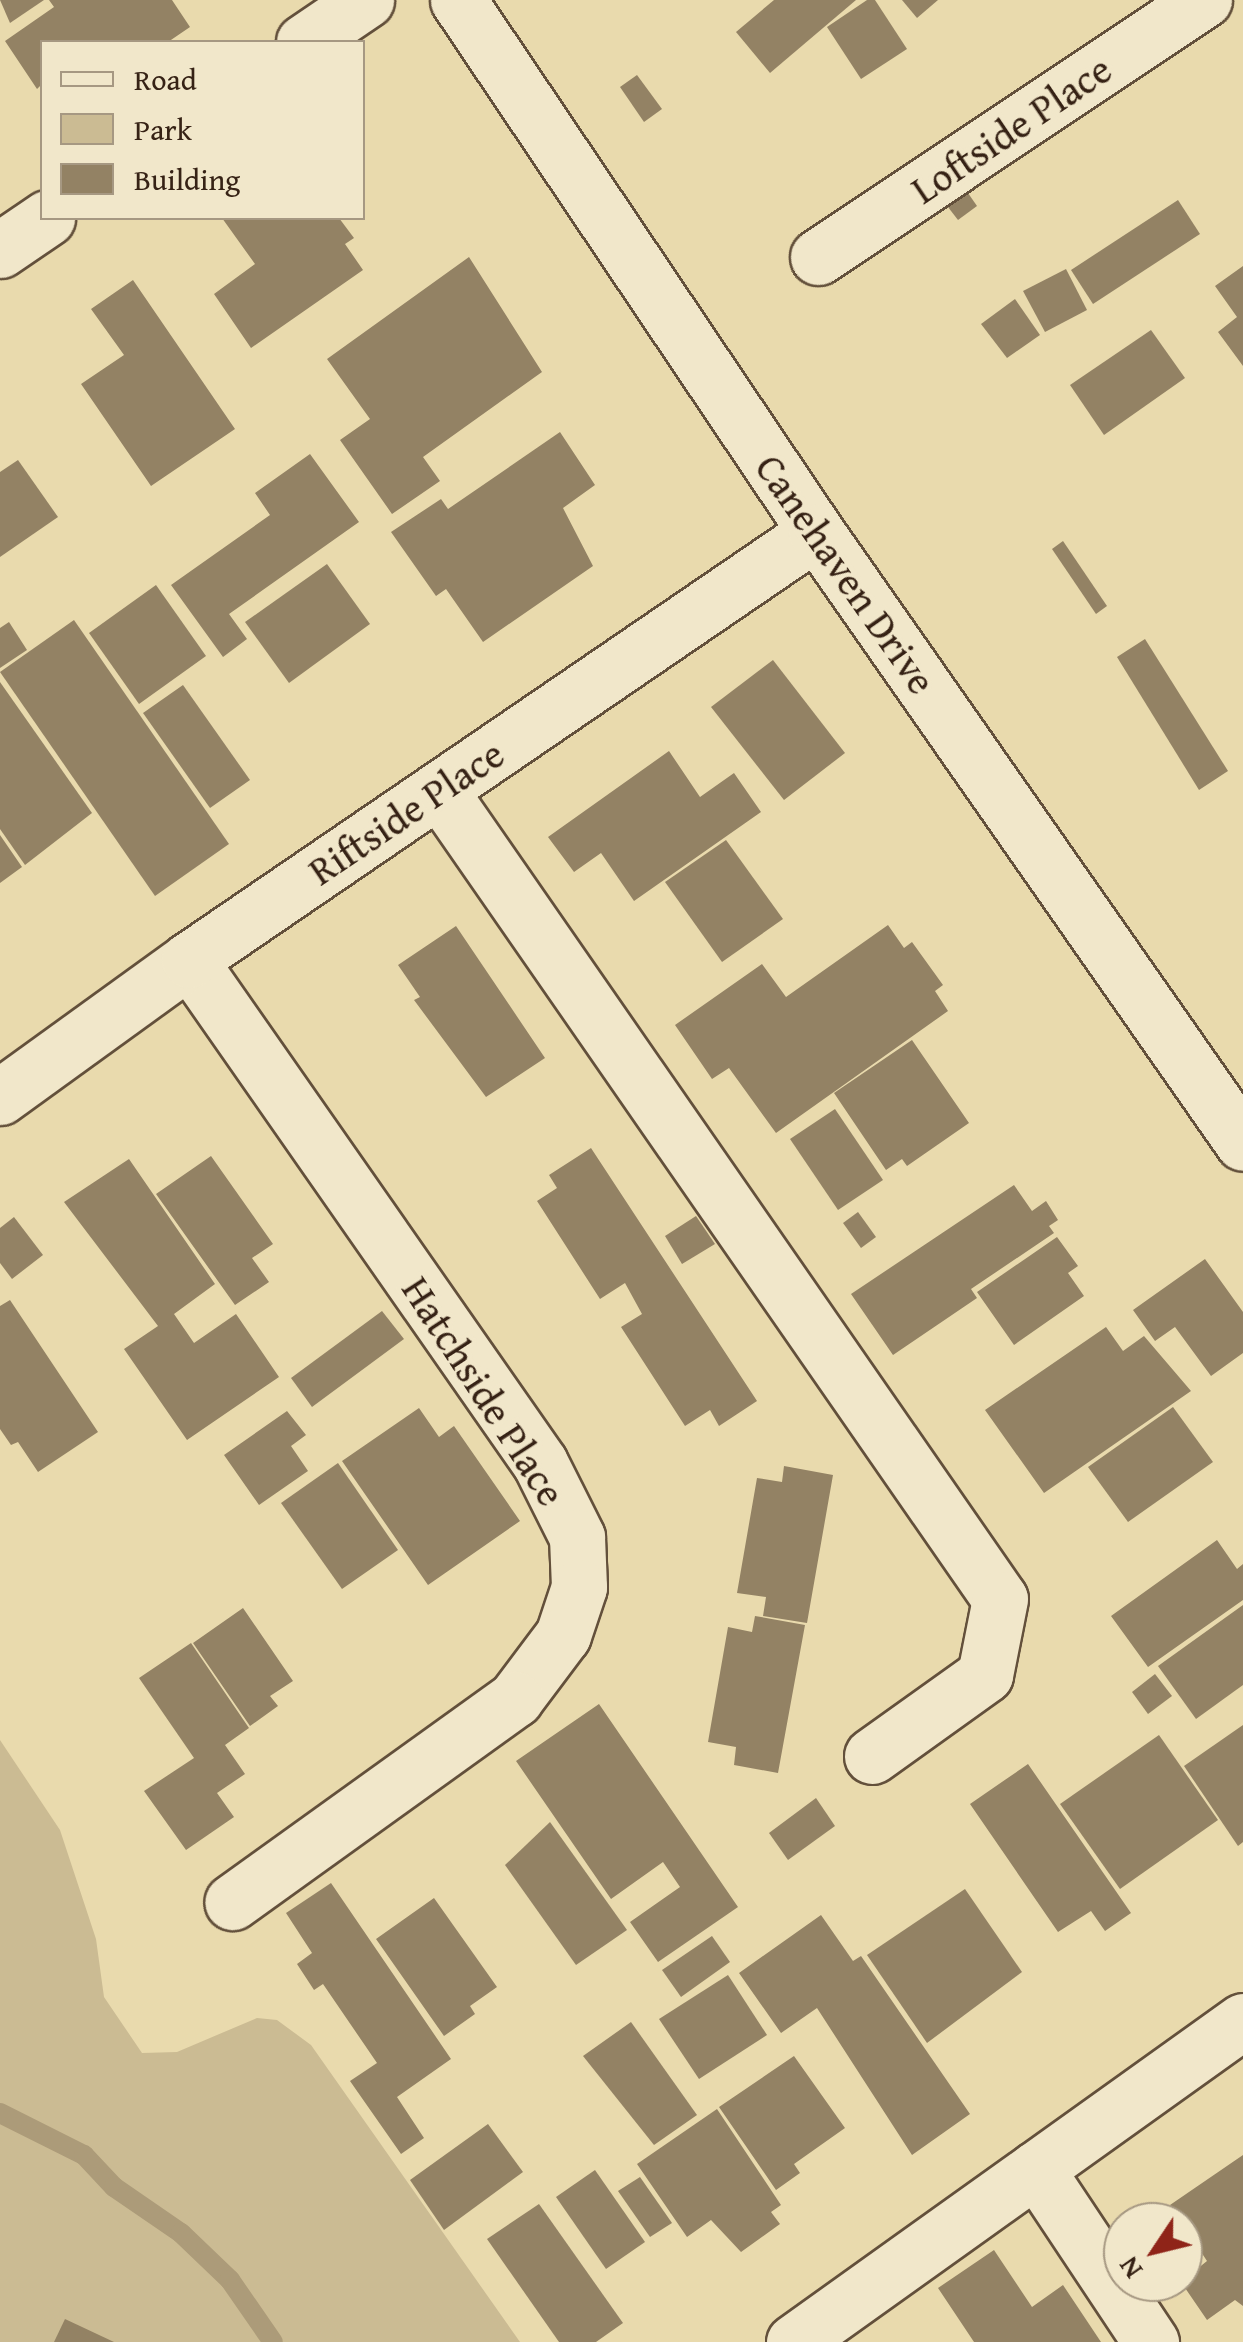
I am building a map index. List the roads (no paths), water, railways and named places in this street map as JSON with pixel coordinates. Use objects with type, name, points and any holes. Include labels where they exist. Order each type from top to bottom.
[{"type":"street","points":[[307,40],[366,0]]},
{"type":"street","name":"Canehaven Drive","points":[[458,0],[816,532],[1243,1142]]},
{"type":"street","name":"Loftside Place","points":[[818,258],[1204,0]]},
{"type":"street","points":[[0,250],[45,220]]},
{"type":"street","name":"Riftside Place","points":[[0,1097],[189,960],[816,532]]},
{"type":"street","points":[[439,790],[1000,1598],[985,1675],[872,1756]]},
{"type":"street","name":"Hatchside Place","points":[[189,960],[540,1462],[577,1538],[579,1587],[563,1635],[515,1699],[232,1902]]},
{"type":"street","points":[[794,2342],[1243,2021]]},
{"type":"street","points":[[1036,2169],[1151,2342]]},
{"type":"waterway","points":[[0,2113],[84,2155],[114,2187],[181,2233],[230,2280],[273,2342]]}]
